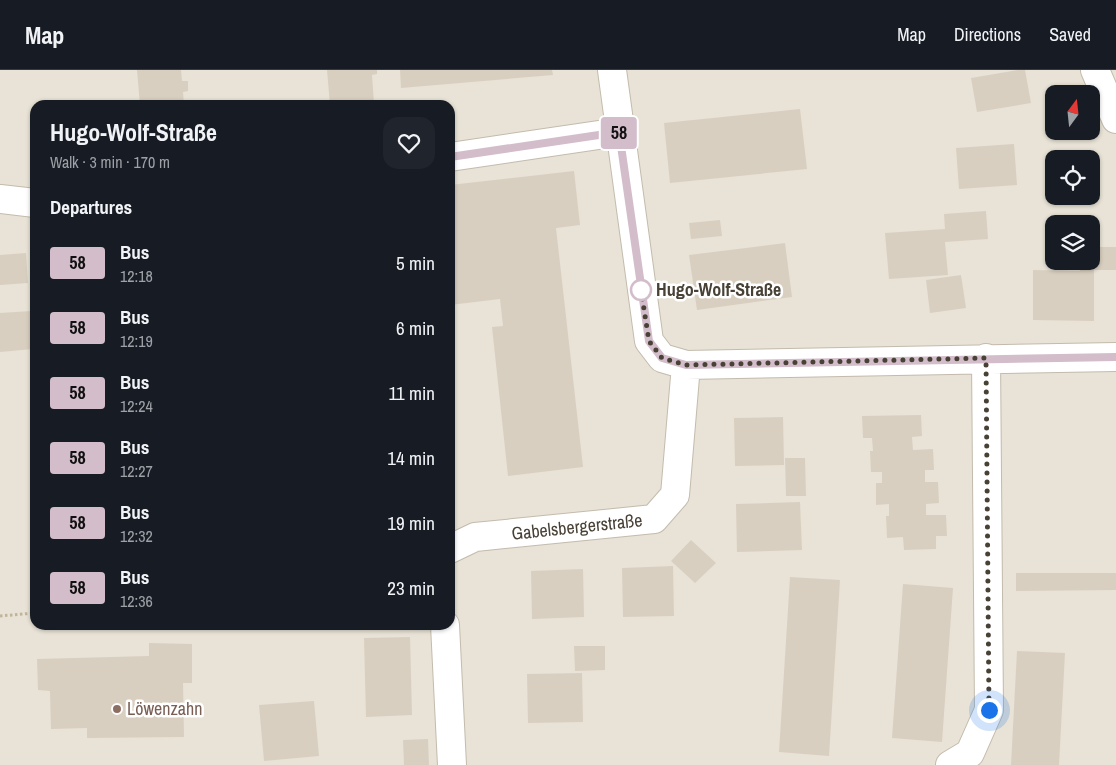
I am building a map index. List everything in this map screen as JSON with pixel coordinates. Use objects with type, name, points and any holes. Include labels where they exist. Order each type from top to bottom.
[{"type":"street","points":[[612,70],[649,341],[662,358],[686,365],[1116,357]]},
{"type":"street","points":[[1095,70],[1116,119]]},
{"type":"street","points":[[455,156],[619,132]]},
{"type":"street","points":[[0,199],[30,202]]},
{"type":"street","points":[[950,765],[970,753],[989,710],[986,358]]},
{"type":"street","name":"Gabelsbergerstraße","points":[[455,546],[475,537],[654,519],[675,495],[686,365]]},
{"type":"street","points":[[446,630],[452,765]]},
{"type":"path","points":[[0,616],[30,613]]},
{"type":"shaded area","points":[[0,70],[1116,70],[1116,765],[0,765]]},
{"type":"building","points":[[137,70],[181,70],[182,81],[188,81],[188,91],[183,92],[184,100],[140,100]]},
{"type":"building","points":[[327,70],[377,70],[377,74],[372,75],[374,100],[330,100]]},
{"type":"building","points":[[400,70],[552,70],[553,75],[401,88]]},
{"type":"building","points":[[1025,70],[1031,103],[977,112],[971,78]]},
{"type":"building","points":[[800,109],[807,169],[670,183],[664,123]]},
{"type":"building","points":[[1014,144],[1017,185],[959,189],[956,148]]},
{"type":"building","points":[[574,171],[580,225],[556,228],[583,467],[508,476],[492,327],[503,326],[500,299],[455,304],[455,184]]},
{"type":"building","points":[[986,211],[988,239],[945,242],[948,275],[889,279],[885,233],[945,229],[944,214]]},
{"type":"building","points":[[720,220],[722,236],[691,239],[689,223]]},
{"type":"building","points":[[785,243],[792,297],[697,310],[689,255]]},
{"type":"building","points":[[1100,247],[1116,247],[1116,270],[1100,270]]},
{"type":"building","points":[[26,253],[28,283],[0,285],[0,255]]},
{"type":"building","points":[[1033,270],[1094,270],[1094,321],[1033,320]]},
{"type":"building","points":[[961,275],[966,308],[930,313],[926,280]]},
{"type":"building","points":[[30,311],[30,349],[0,352],[0,313]]},
{"type":"building","points":[[921,415],[922,436],[912,437],[913,450],[933,449],[934,470],[925,470],[925,482],[938,482],[939,503],[926,504],[926,515],[946,515],[947,536],[936,536],[936,549],[904,550],[903,537],[887,538],[886,516],[889,516],[889,504],[876,505],[876,483],[882,483],[882,472],[871,472],[870,451],[873,451],[872,438],[863,438],[862,416]]},
{"type":"building","points":[[783,417],[784,465],[735,466],[734,418]]},
{"type":"building","points":[[785,458],[805,458],[806,496],[786,496]]},
{"type":"building","points":[[800,502],[802,550],[737,552],[736,504]]},
{"type":"building","points":[[691,540],[716,563],[695,583],[671,561]]},
{"type":"building","points":[[673,566],[674,616],[623,617],[622,568]]},
{"type":"building","points":[[583,569],[584,617],[532,619],[531,571]]},
{"type":"building","points":[[1016,573],[1116,573],[1116,590],[1016,591]]},
{"type":"building","points":[[790,577],[840,580],[829,756],[779,752]]},
{"type":"building","points":[[903,584],[953,588],[942,742],[892,738]]},
{"type":"building","points":[[410,637],[412,715],[366,717],[364,638]]},
{"type":"building","name":"Löwenzahn","points":[[149,643],[192,644],[192,683],[183,683],[184,737],[87,738],[87,728],[51,729],[50,691],[38,690],[37,659],[149,656]]},
{"type":"building","points":[[574,646],[605,646],[605,670],[575,671]]},
{"type":"building","points":[[1017,651],[1065,653],[1059,765],[1011,765]]},
{"type":"building","points":[[582,673],[583,722],[528,723],[527,674]]},
{"type":"building","points":[[314,701],[319,756],[264,761],[259,705]]},
{"type":"building","points":[[428,739],[429,765],[404,765],[403,740]]},
{"type":"bus line","name":"58","points":[[455,156],[619,132],[649,341],[662,358],[686,365],[1116,357]]},
{"type":"place","name":"Hugo-Wolf-Straße","points":[[641,290]]},
{"type":"place","name":"Löwenzahn","points":[[117,709]]},
{"type":"route","points":[[641,290],[649,341],[662,358],[686,365],[986,358],[989,710]]}]
